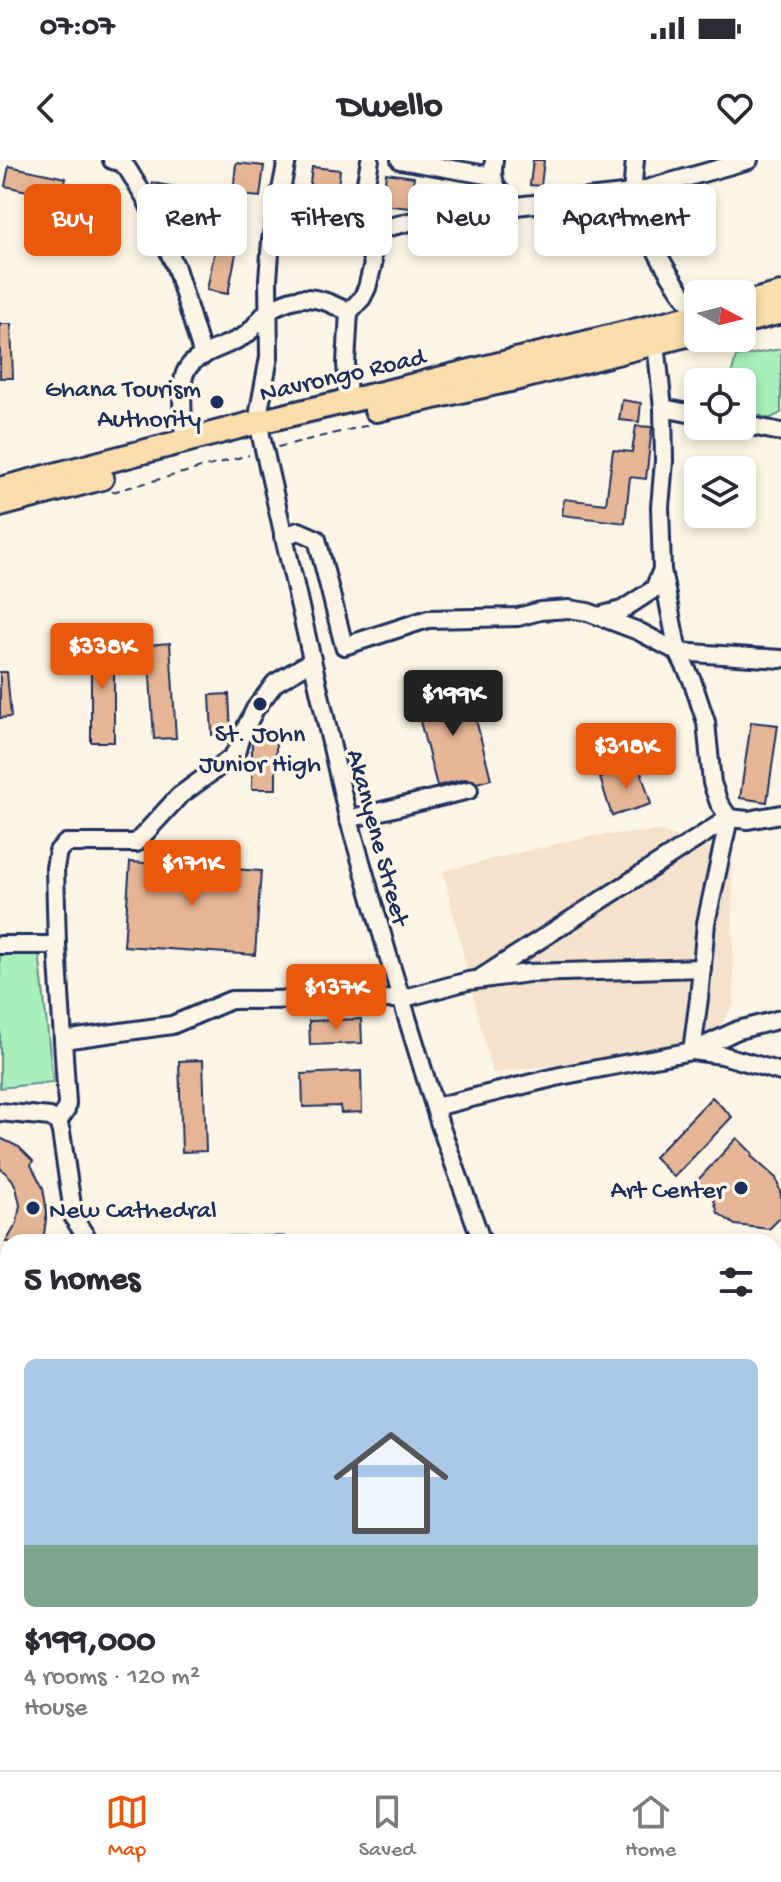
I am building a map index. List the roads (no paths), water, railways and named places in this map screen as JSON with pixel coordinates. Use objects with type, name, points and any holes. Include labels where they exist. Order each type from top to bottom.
[{"type":"highway","points":[[756,300],[781,294]]},
{"type":"highway","points":[[756,318],[781,312]]},
{"type":"highway","name":"Navrongo Road","points":[[0,489],[184,441],[261,436],[348,401],[684,317]]},
{"type":"highway","name":"Navrongo Road","points":[[0,505],[261,436],[519,378],[656,343],[684,340]]},
{"type":"street","points":[[261,436],[259,411],[269,357],[271,240],[287,160]]},
{"type":"street","points":[[366,184],[370,160]]},
{"type":"street","points":[[400,160],[493,168]]},
{"type":"street","points":[[633,184],[635,160]]},
{"type":"street","points":[[120,161],[132,174],[146,199],[176,268],[203,356]]},
{"type":"street","points":[[664,184],[744,161]]},
{"type":"street","points":[[348,401],[346,363],[349,312],[362,298],[371,275],[371,256]]},
{"type":"street","points":[[659,256],[684,294]]},
{"type":"street","points":[[184,441],[183,385],[191,363],[246,334],[269,310],[293,299],[322,300],[349,312]]},
{"type":"street","points":[[656,343],[663,408],[662,570],[678,652],[692,680],[706,722],[712,783],[719,803],[729,818],[706,923],[692,1051]]},
{"type":"street","points":[[663,408],[684,412]]},
{"type":"street","points":[[756,427],[781,432]]},
{"type":"street","name":"Akanyene Street","points":[[261,436],[348,819],[435,1107],[479,1234]]},
{"type":"street","points":[[283,536],[299,531],[317,539],[344,646],[428,619],[518,617],[540,611],[569,609],[599,616],[678,652],[781,659]]},
{"type":"street","points":[[599,616],[622,610],[654,589],[662,570]]},
{"type":"street","points":[[58,1122],[67,1103],[57,945],[55,868],[58,851],[66,843],[136,843],[179,796],[231,758],[255,709],[275,683],[312,661]]},
{"type":"street","points":[[348,819],[469,790]]},
{"type":"street","points":[[477,980],[729,818],[748,820],[781,814]]},
{"type":"street","points":[[0,945],[57,945]]},
{"type":"street","points":[[63,1040],[172,1025],[231,1000],[401,999],[477,980],[528,973],[702,968]]},
{"type":"street","points":[[435,1107],[560,1076],[692,1051],[738,1030],[781,1019]]},
{"type":"street","points":[[692,1051],[722,1055],[781,1072]]},
{"type":"street","points":[[0,1112],[50,1117],[58,1122],[74,1219],[84,1234]]},
{"type":"place","name":"Ghana Tourism Authority","points":[[217,402]]},
{"type":"place","name":"St. John Junior High","points":[[260,704]]},
{"type":"place","name":"Art Center","points":[[741,1188]]},
{"type":"place","name":"New Cathedral","points":[[33,1208]]}]
